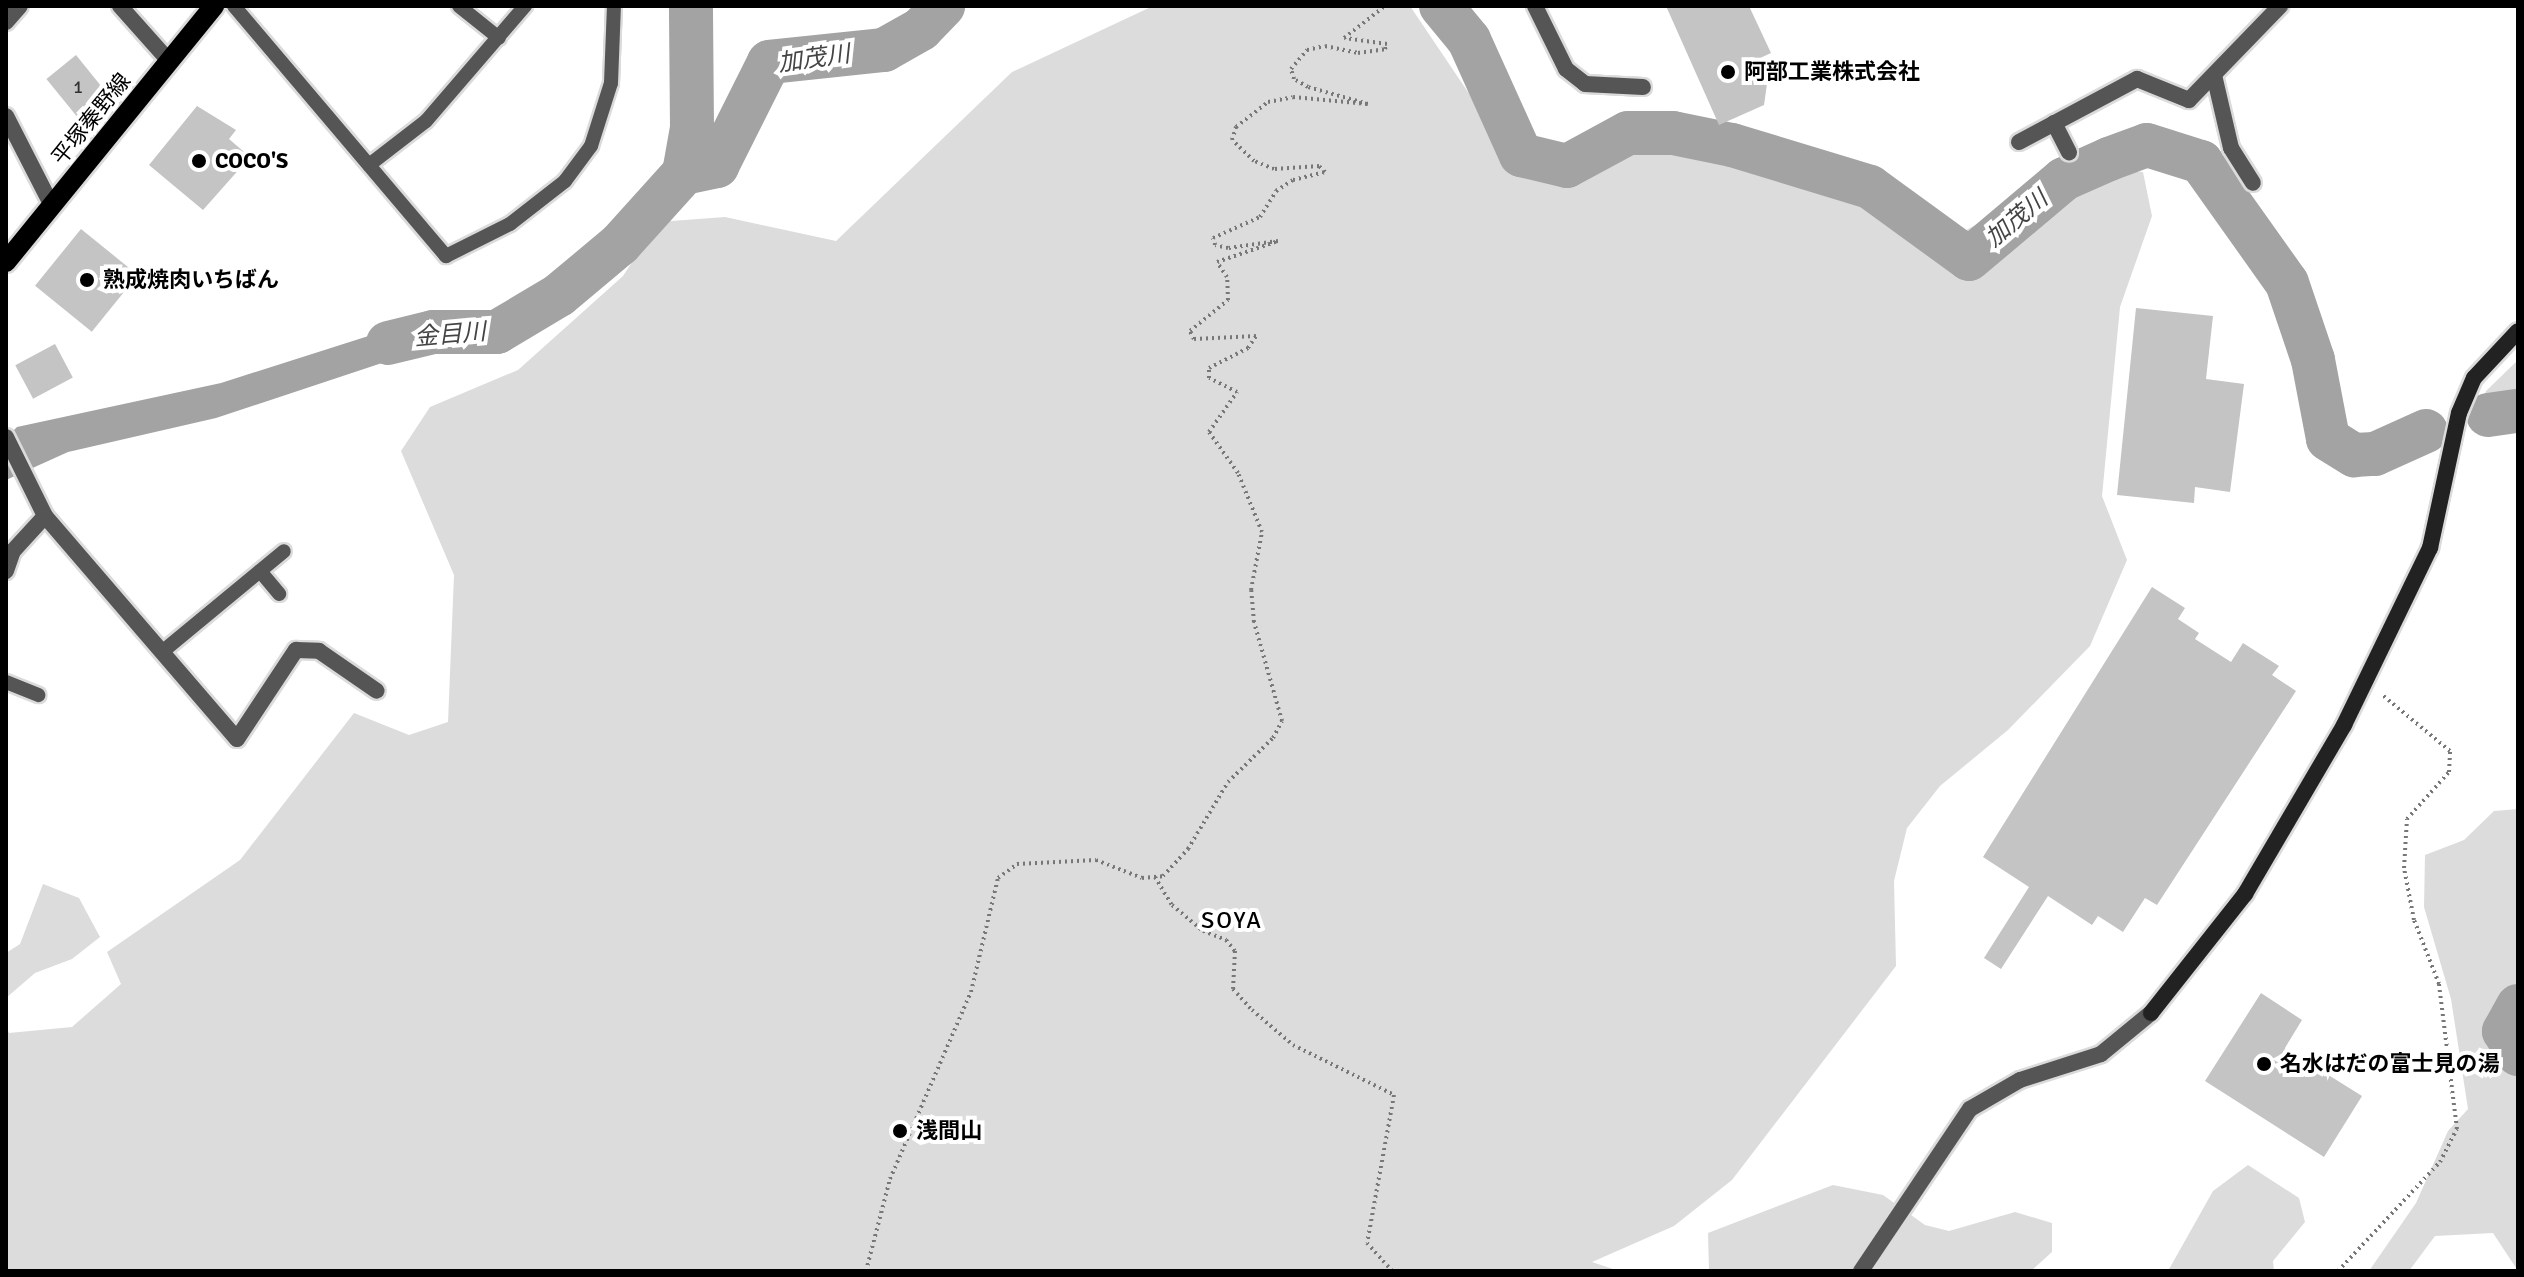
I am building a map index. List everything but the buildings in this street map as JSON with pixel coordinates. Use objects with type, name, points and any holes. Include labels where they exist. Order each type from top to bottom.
[{"type":"main road","name":"平塚秦野線","points":[[6,262],[214,6]]},
{"type":"street","points":[[6,22],[20,6]]},
{"type":"street","points":[[120,6],[169,61]]},
{"type":"street","points":[[1535,6],[1566,69],[1585,84],[1643,87]]},
{"type":"street","points":[[2019,142],[2137,79],[2189,100],[2280,6]]},
{"type":"street","points":[[2214,75],[2231,148],[2253,183]]},
{"type":"street","points":[[6,116],[52,206]]},
{"type":"street","points":[[2054,123],[2069,152]]},
{"type":"street","points":[[1860,1270],[1970,1109],[2020,1080],[2101,1054],[2151,1013],[2245,894],[2366,683],[2430,548],[2459,413],[2474,378],[2518,331]]},
{"type":"street","points":[[6,437],[42,511],[237,739],[296,650],[319,651],[377,691]]},
{"type":"street","points":[[6,571],[13,551],[42,511]]},
{"type":"lane","points":[[234,6],[446,256],[510,224],[565,181],[591,146],[611,83],[614,6]]},
{"type":"lane","points":[[459,6],[499,38]]},
{"type":"lane","points":[[369,165],[426,121],[525,6]]},
{"type":"lane","points":[[162,652],[284,551]]},
{"type":"lane","points":[[260,571],[279,594]]},
{"type":"lane","points":[[6,682],[39,695]]},
{"type":"path","points":[[1155,877],[1176,865],[1228,782],[1273,738],[1282,721],[1254,622],[1251,590],[1262,532],[1238,473],[1209,432],[1237,392],[1209,378],[1209,368],[1248,348],[1256,336],[1190,337],[1228,300],[1227,277],[1217,262],[1278,241],[1228,248],[1215,245],[1213,238],[1260,217],[1276,191],[1326,168],[1274,169],[1238,151],[1232,140],[1247,114],[1268,102],[1323,97],[1368,104],[1308,87],[1294,79],[1291,69],[1307,50],[1325,46],[1358,53],[1385,49],[1387,44],[1344,38],[1385,6]]},
{"type":"path","points":[[2338,1271],[2440,1162],[2458,1119],[2439,984],[2414,920],[2404,868],[2407,819],[2449,772],[2450,751],[2366,683]]},
{"type":"path","points":[[866,1271],[890,1179],[971,992],[998,878],[1017,864],[1096,860],[1155,877],[1172,905],[1203,931],[1226,940],[1235,951],[1233,989],[1293,1045],[1394,1095],[1367,1243],[1392,1271]]},
{"type":"shaded area","points":[[1153,6],[1410,6],[1503,144],[1593,167],[1667,143],[1961,233],[2079,167],[2143,172],[2152,216],[2120,307],[2102,496],[2127,560],[2090,646],[2008,730],[1940,786],[1907,828],[1894,881],[1896,966],[1732,1180],[1674,1226],[1592,1262],[1619,1271],[6,1271],[6,1026],[9,1033],[72,1027],[121,984],[107,952],[240,860],[354,713],[409,735],[448,722],[454,575],[401,451],[430,407],[518,370],[623,276],[658,222],[725,217],[836,241],[1012,72]]},
{"type":"shaded area","points":[[428,317],[454,328],[388,361],[216,418],[68,452],[6,480],[6,438],[17,427],[221,383]]},
{"type":"shaded area","points":[[2518,360],[2518,424],[2485,430],[2478,412],[2486,391]]},
{"type":"shaded area","points":[[2518,809],[2518,1271],[2493,1233],[2435,1236],[2409,1271],[2369,1271],[2416,1203],[2448,1131],[2468,1109],[2451,999],[2424,907],[2425,855],[2464,840],[2494,811]]},
{"type":"shaded area","points":[[43,884],[79,898],[100,937],[72,959],[35,973],[6,998],[6,953],[20,944]]},
{"type":"shaded area","points":[[2248,1165],[2299,1198],[2305,1222],[2273,1261],[2274,1271],[2168,1271],[2213,1191]]},
{"type":"shaded area","points":[[1833,1185],[1883,1195],[1925,1225],[1949,1231],[2015,1212],[2052,1223],[2052,1252],[2031,1271],[1709,1271],[1708,1233]]},
{"type":"waterway","name":"金目川","points":[[388,343],[433,332],[497,332],[559,295],[620,244],[684,173],[692,128],[691,6]]},
{"type":"waterway","name":"加茂川","points":[[684,173],[717,166],[769,62],[884,50],[921,29],[943,6]]},
{"type":"waterway","name":"加茂川","points":[[1441,6],[1469,40],[1521,155],[1567,166],[1628,133],[1673,133],[1732,145],[1870,187],[1969,259],[2064,179],[2109,159],[2147,145],[2201,162],[2287,283],[2313,360],[2328,439],[2354,455],[2375,454],[2426,431]]},
{"type":"waterway","name":"加茂川","points":[[2488,415],[2518,411]]},
{"type":"waterway","name":"加茂川","points":[[2518,1006],[2504,1031],[2518,1054]]},
{"type":"place","name":"阿部工業株式会社","points":[[1728,72]]},
{"type":"place","name":"COCO'S","points":[[199,161]]},
{"type":"place","name":"熟成焼肉いちばん","points":[[87,280]]},
{"type":"place","name":"名水はだの富士見の湯","points":[[2264,1064]]},
{"type":"place","name":"浅間山","points":[[900,1131]]},
{"type":"district","name":"SOYA","points":[[1232,921]]}]
